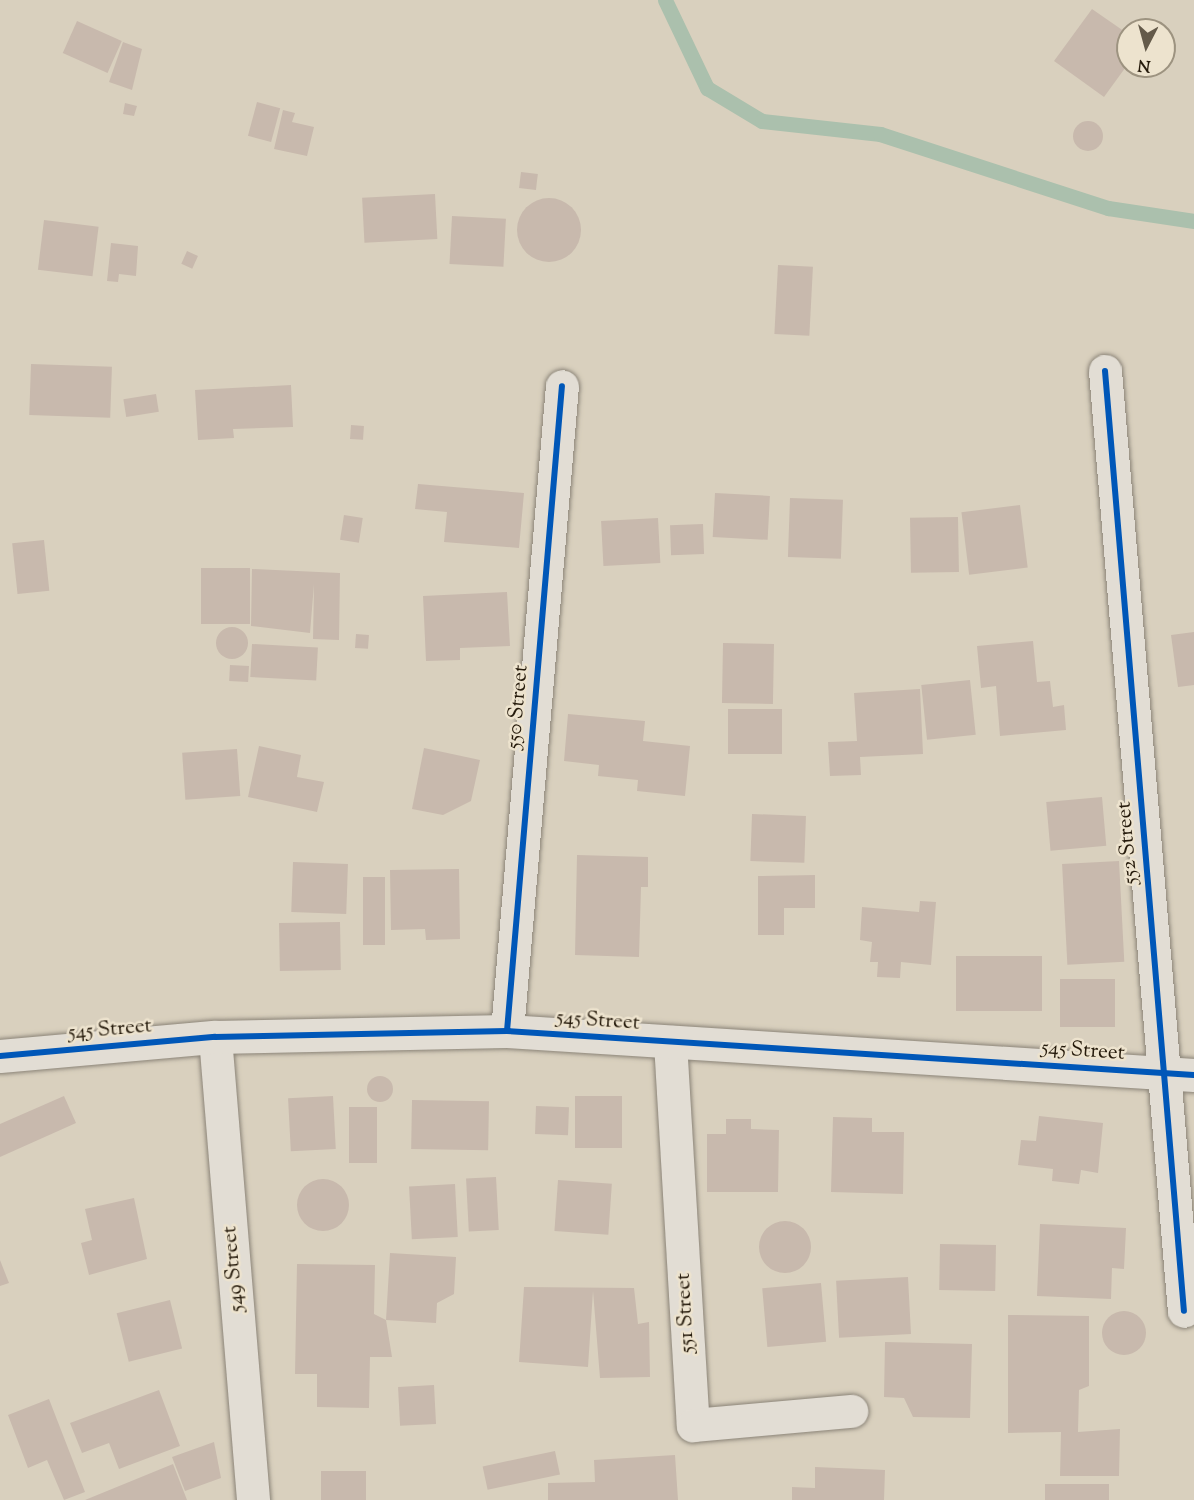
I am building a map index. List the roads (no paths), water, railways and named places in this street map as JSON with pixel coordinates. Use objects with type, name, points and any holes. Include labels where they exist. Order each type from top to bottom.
[{"type":"street","name":"552 Street","points":[[1105,371],[1179,1074],[1184,1311]]},
{"type":"street","name":"550 Street","points":[[507,1031],[562,386]]},
{"type":"street","name":"545 Street","points":[[0,1056],[215,1037],[507,1031],[1179,1074]]},
{"type":"street","name":"549 Street","points":[[215,1037],[253,1500]]},
{"type":"street","name":"551 Street","points":[[670,1042],[693,1425],[851,1411]]},
{"type":"waterway","points":[[665,0],[707,88],[762,121],[880,134],[1108,208],[1194,221]]}]
